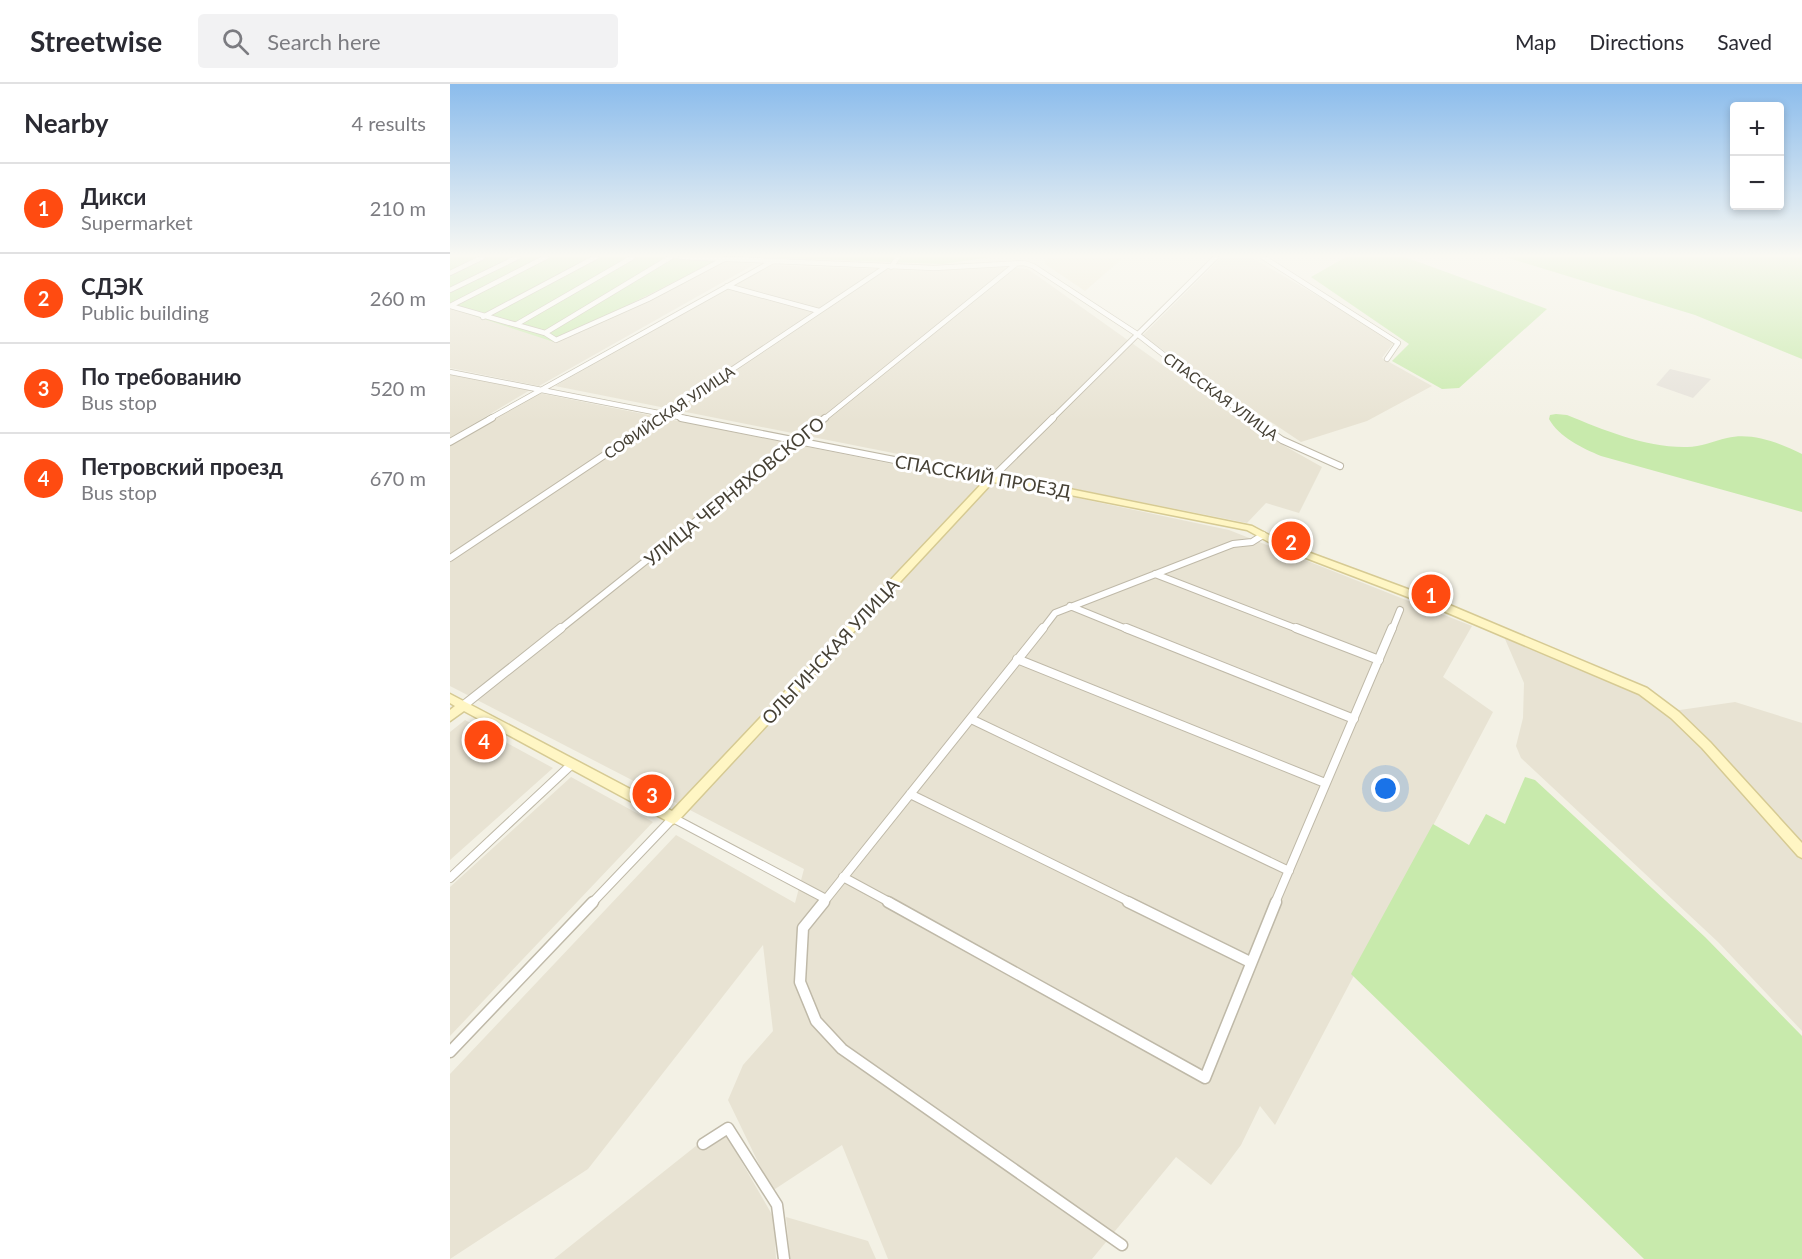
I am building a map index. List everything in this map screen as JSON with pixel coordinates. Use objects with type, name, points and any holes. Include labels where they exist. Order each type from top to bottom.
[{"type":"street","points":[[469,312],[545,333],[556,340],[619,312]]},
{"type":"street","points":[[483,316],[491,312]]},
{"type":"street","points":[[517,324],[538,312]]},
{"type":"street","points":[[545,333],[580,312]]},
{"type":"street","points":[[450,442],[680,312]]},
{"type":"street","name":"СОФИЙСКАЯ УЛИЦА","points":[[450,558],[818,312]]},
{"type":"street","name":"УЛИЦА ЧЕРНЯХОВСКОГО","points":[[450,716],[957,312]]},
{"type":"street","name":"СПАССКАЯ УЛИЦА","points":[[1103,312],[1282,440],[1340,466]]},
{"type":"street","name":"ОЛЬГИНСКАЯ УЛИЦА","points":[[450,1052],[991,479],[1160,312]]},
{"type":"street","points":[[1348,312],[1398,343],[1387,358]]},
{"type":"street","name":"СПАССКИЙ ПРОЕЗД","points":[[450,372],[1250,528],[1283,546],[1500,630],[1642,691],[1675,715],[1706,745],[1802,852]]},
{"type":"street","points":[[1122,1245],[842,1048],[816,1021],[800,982],[803,928],[1055,613],[1233,544],[1252,542],[1263,535]]},
{"type":"street","points":[[1155,574],[1379,660]]},
{"type":"street","points":[[1070,606],[1354,718]]},
{"type":"street","points":[[843,877],[1205,1077],[1250,962],[1400,610]]},
{"type":"street","points":[[1017,659],[1325,783]]},
{"type":"street","points":[[450,698],[826,899]]},
{"type":"street","points":[[971,719],[1288,871]]},
{"type":"street","points":[[450,878],[572,764]]},
{"type":"street","points":[[910,794],[1250,962]]},
{"type":"street","points":[[703,1144],[728,1128],[777,1206],[784,1259]]},
{"type":"shaded area","points":[[450,312],[462,312],[554,341],[613,312],[670,312],[539,386],[450,368]]},
{"type":"shaded area","points":[[683,312],[1088,312],[1244,423],[1322,467],[1299,513],[1266,503],[1247,523],[555,386]]},
{"type":"shaded area","points":[[1166,312],[1345,312],[1395,341],[1382,358],[1432,386],[1367,421],[1301,442],[1142,336]]},
{"type":"shaded area","points":[[1670,369],[1711,379],[1693,398],[1656,385]]},
{"type":"shaded area","points":[[450,374],[530,390],[450,438]]},
{"type":"shaded area","points":[[539,393],[977,481],[1054,493],[1229,530],[1472,626],[1443,677],[1493,712],[1275,1125],[1260,1106],[1241,1145],[1211,1185],[1176,1157],[1092,1259],[888,1259],[842,1145],[772,1191],[728,1100],[743,1065],[773,1031],[763,945],[588,1169],[450,1259],[450,1074],[676,835],[795,903],[804,869],[450,686],[450,445]]},
{"type":"shaded area","points":[[1510,638],[1636,693],[1666,712],[1735,702],[1802,723],[1802,1031],[1718,942],[1521,758],[1516,746],[1523,718],[1524,683],[1505,639]]},
{"type":"shaded area","points":[[465,720],[553,768],[450,860],[450,732]]},
{"type":"shaded area","points":[[571,777],[653,822],[450,1036],[450,887]]},
{"type":"shaded area","points":[[721,1126],[774,1218],[776,1259],[554,1259]]},
{"type":"shaded area","points":[[786,1217],[868,1241],[876,1259],[790,1259]]},
{"type":"green space","points":[[462,312],[614,312],[554,342]]},
{"type":"green space","points":[[1362,312],[1544,312],[1459,388],[1442,389],[1392,361],[1409,344]]},
{"type":"green space","points":[[1685,312],[1802,312],[1802,359]]},
{"type":"green space","points":[[1550,415],[1567,415],[1626,437],[1656,445],[1692,447],[1727,438],[1746,436],[1785,446],[1802,454],[1802,512],[1601,456],[1565,437],[1549,419]]},
{"type":"green space","points":[[1525,777],[1535,780],[1705,937],[1802,1036],[1802,1259],[1644,1259],[1351,974],[1433,824],[1469,845],[1486,814],[1505,824]]},
{"type":"place","name":"СДЭК","points":[[1291,541]]},
{"type":"place","name":"Дикси","points":[[1431,594]]},
{"type":"place","name":"Петровский проезд","points":[[484,740]]},
{"type":"place","name":"По требованию","points":[[652,794]]}]
